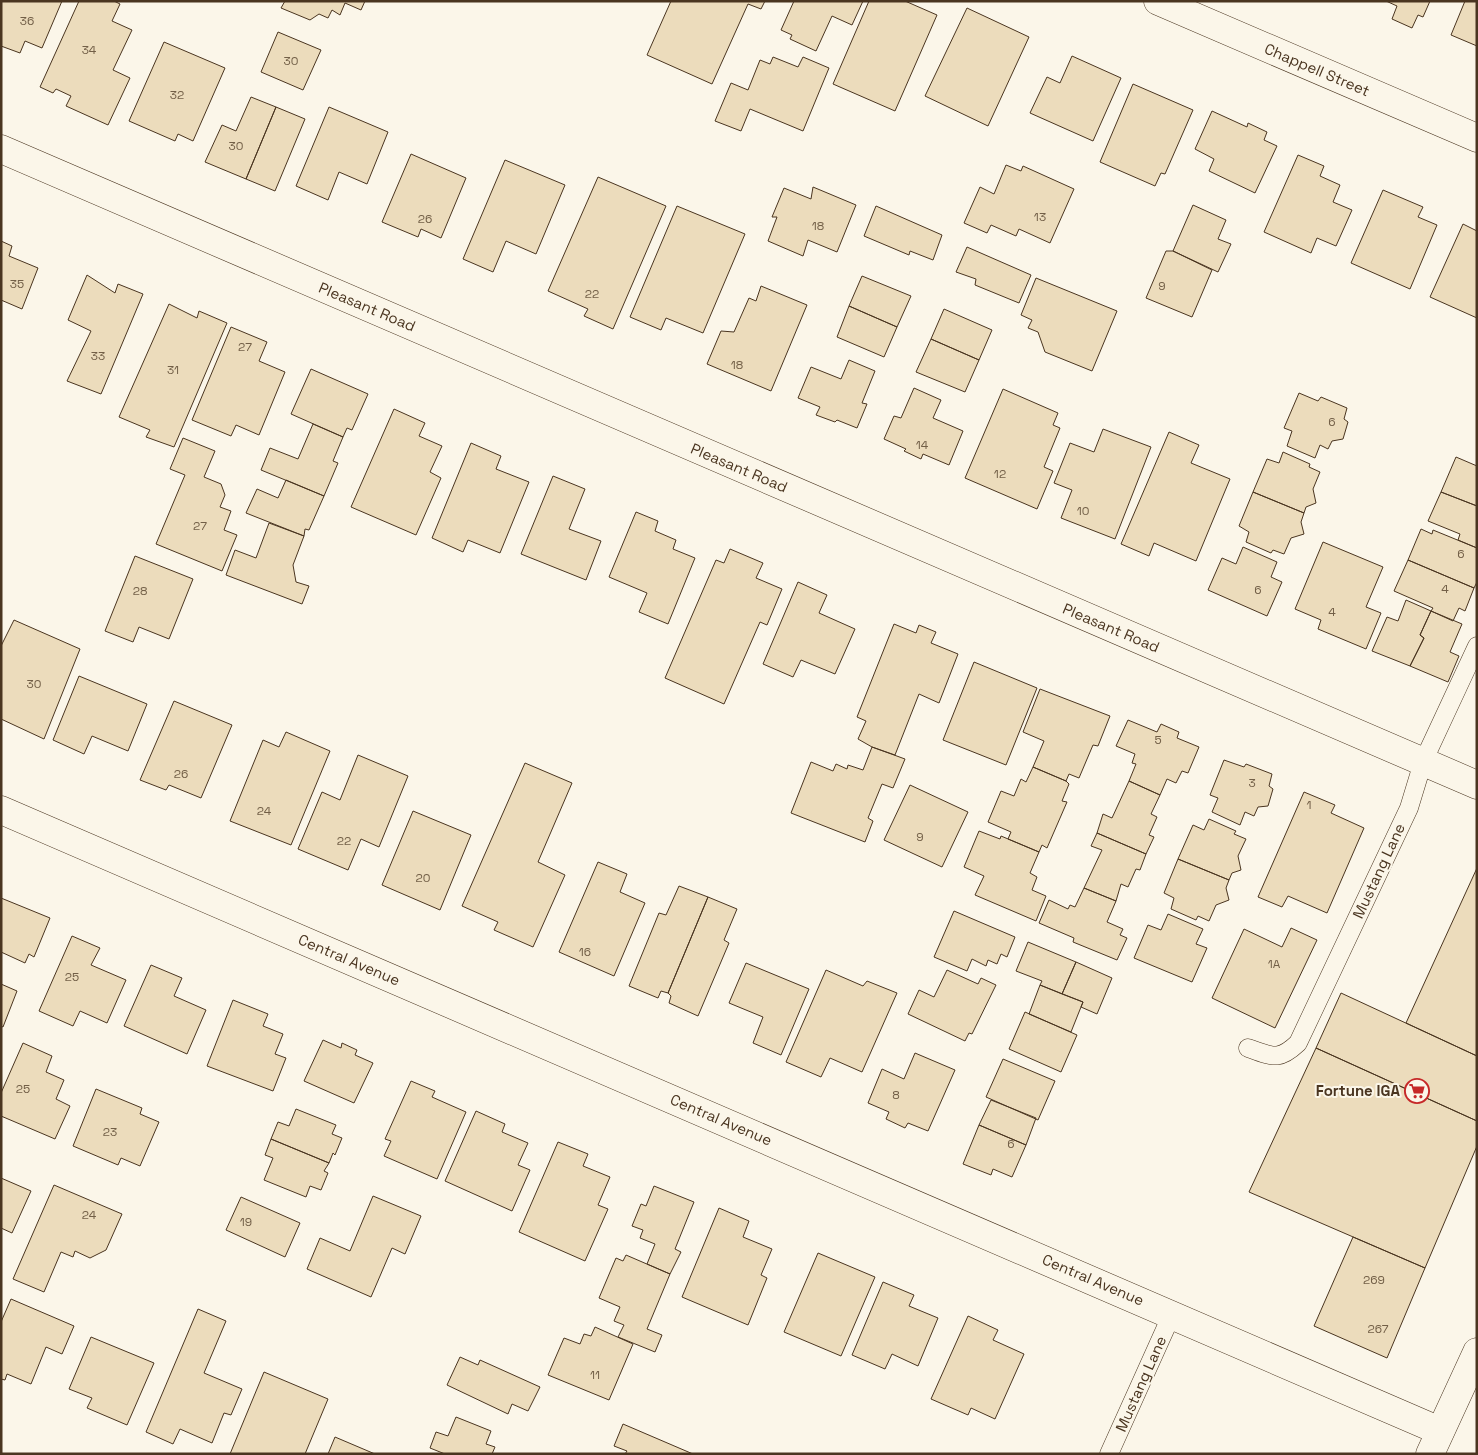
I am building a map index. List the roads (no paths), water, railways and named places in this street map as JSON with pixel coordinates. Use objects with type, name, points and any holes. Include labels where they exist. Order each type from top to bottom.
[{"type":"street","name":"Chappell Street","points":[[1158,1],[1477,138]]},
{"type":"street","name":"Pleasant Road","points":[[1,150],[1477,785]]},
{"type":"street","name":"Central Avenue","points":[[1,810],[1172,1314],[1435,1442]]},
{"type":"street","points":[[1435,1442],[1477,1352]]},
{"type":"lane","name":"Mustang Lane","points":[[1248,1048],[1273,1056],[1282,1056],[1298,1043],[1409,808],[1423,762],[1477,646]]},
{"type":"lane","name":"Mustang Lane","points":[[1109,1454],[1172,1314]]},
{"type":"place","name":"Fortune IGA","points":[[1417,1091]]}]
